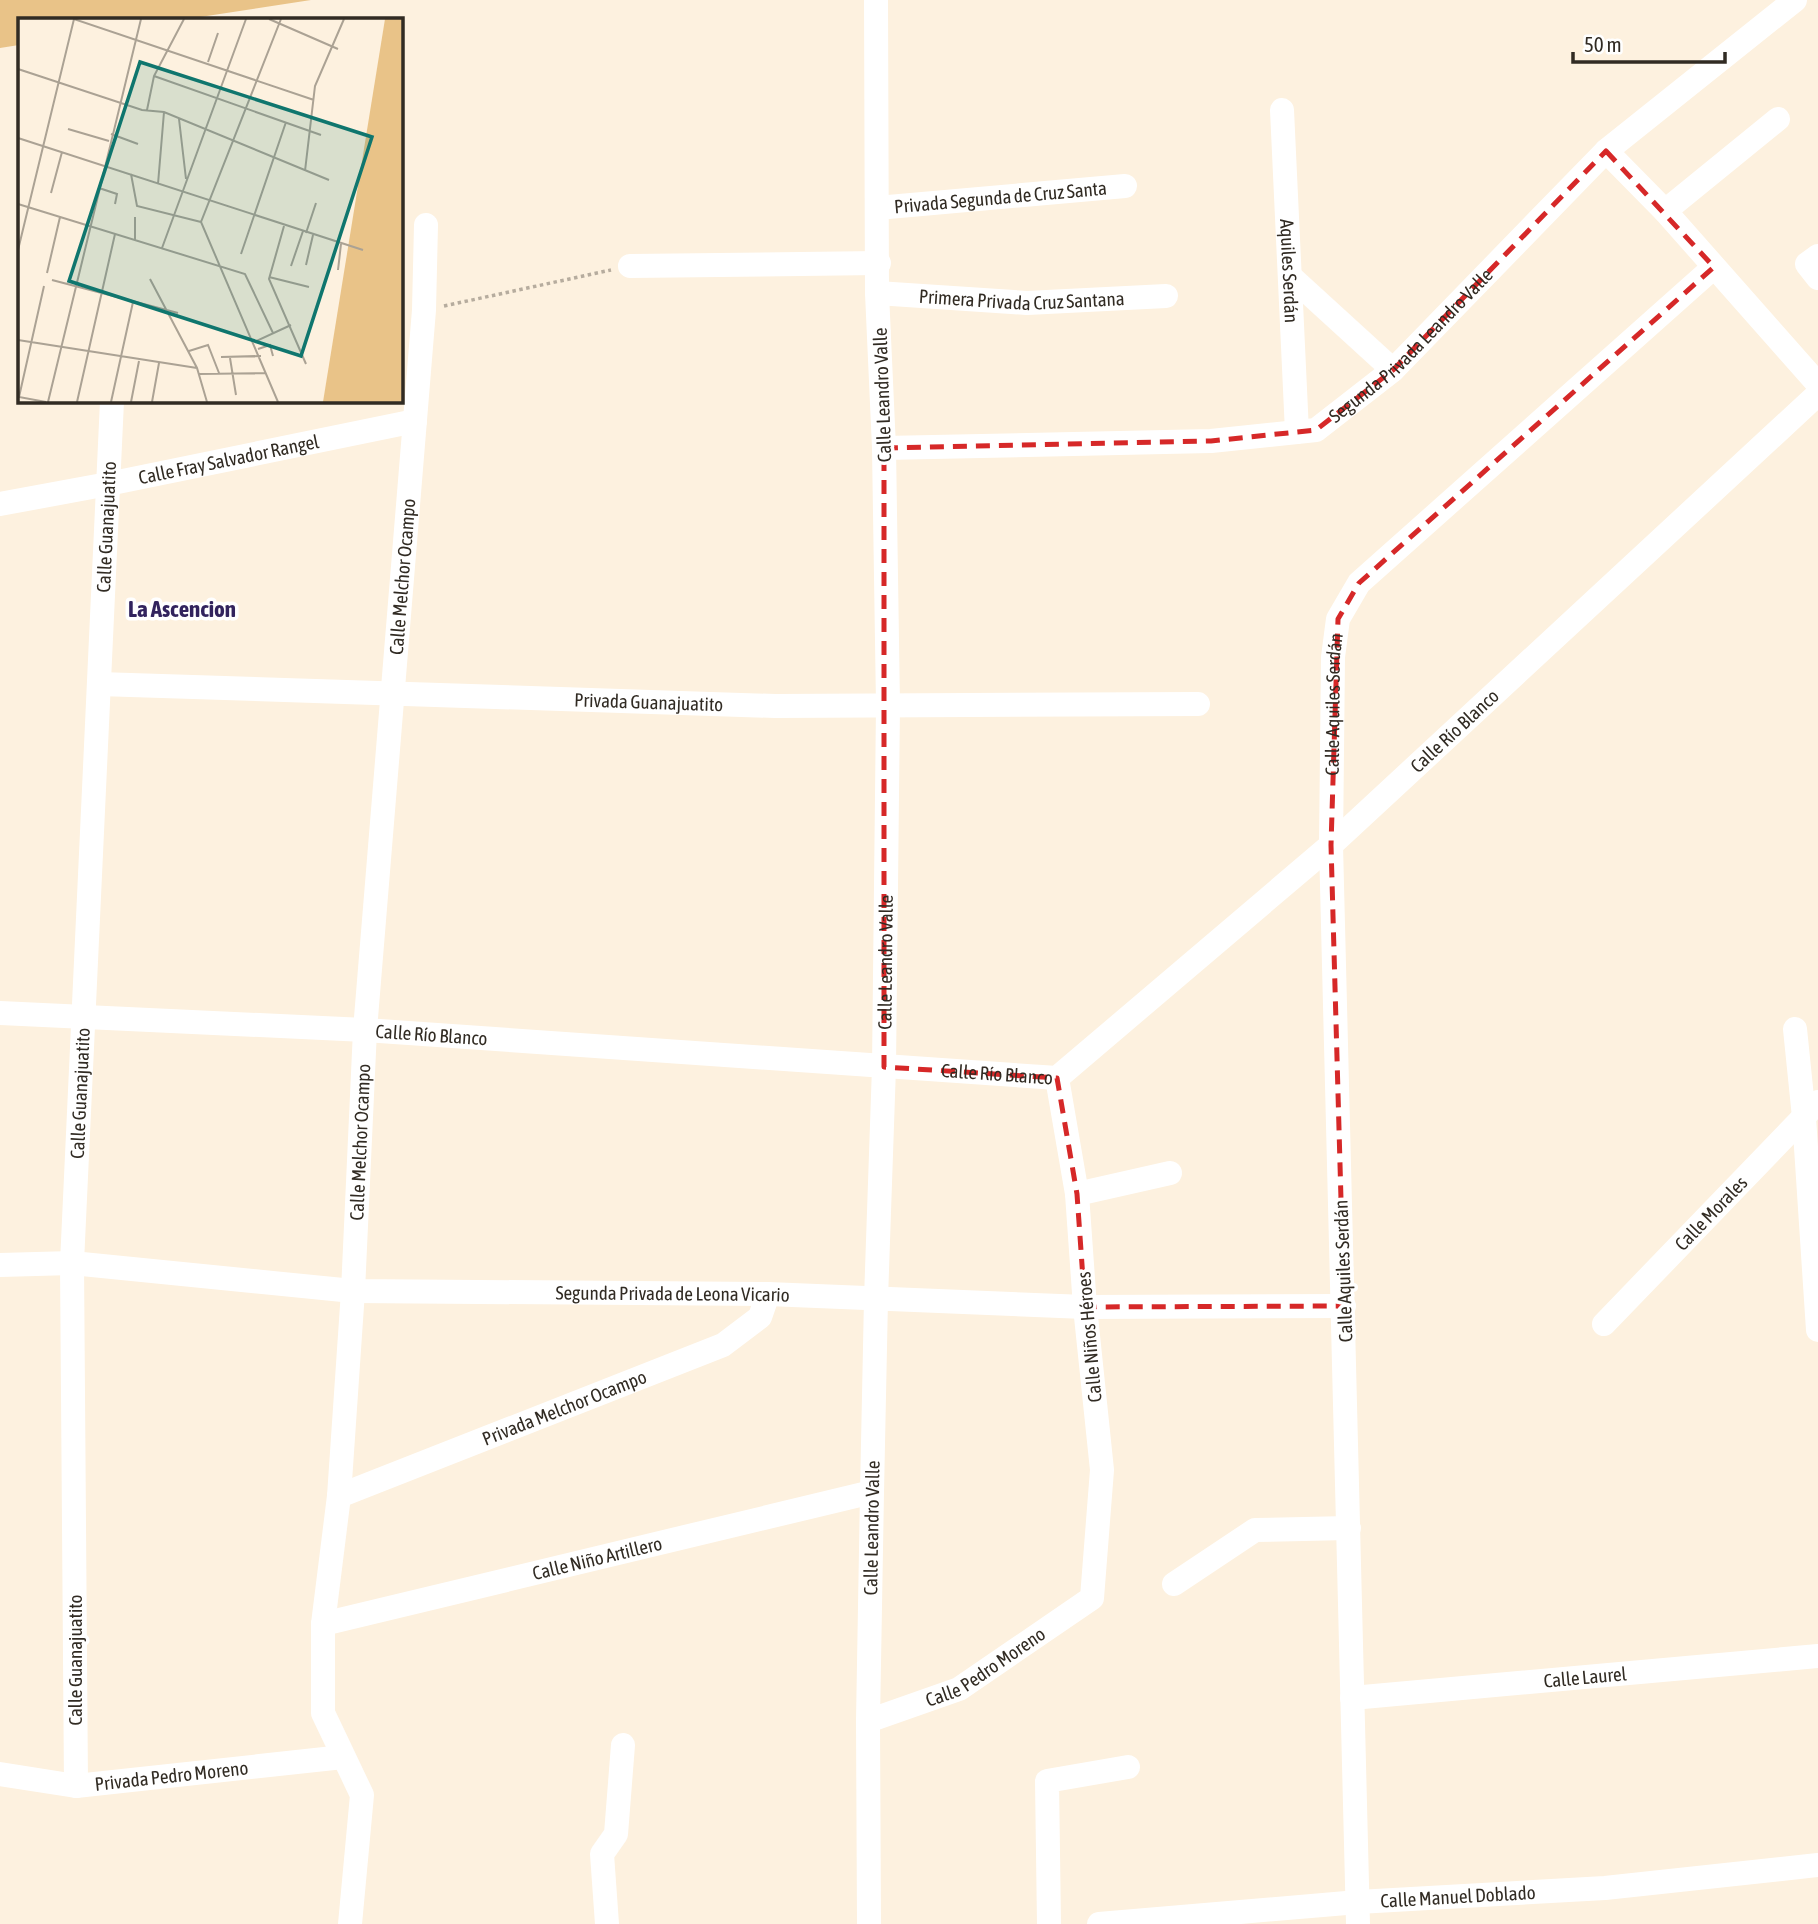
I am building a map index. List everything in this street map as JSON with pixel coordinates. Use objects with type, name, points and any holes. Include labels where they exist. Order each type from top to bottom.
[{"type":"street","name":"Calle Leandro Valle","points":[[869,1924],[872,1492],[884,1067],[888,705],[884,448],[877,293],[879,263],[876,0]]},
{"type":"street","name":"Segunda Privada Leandro Valle","points":[[884,448],[1211,441],[1317,430],[1393,370],[1606,151],[1794,0]]},
{"type":"street","name":"Aquiles Serdán","points":[[1282,110],[1297,432]]},
{"type":"street","points":[[1665,211],[1778,118]]},
{"type":"street","points":[[1606,151],[1665,211],[1818,384]]},
{"type":"street","name":"Privada Segunda de Cruz Santa","points":[[877,208],[1125,186]]},
{"type":"street","name":"Calle Melchor Ocampo","points":[[350,1924],[362,1795],[323,1713],[323,1624],[339,1496],[353,1291],[365,1030],[424,310],[426,225]]},
{"type":"street","points":[[1818,256],[1807,264],[1818,278]]},
{"type":"street","points":[[630,266],[879,263]]},
{"type":"street","name":"Calle Aquiles Serdán","points":[[1358,1913],[1331,845],[1333,657],[1338,619],[1359,583],[1714,267]]},
{"type":"street","points":[[1290,276],[1393,370]]},
{"type":"street","name":"Primera Privada Cruz Santana","points":[[877,293],[1027,303],[1166,296]]},
{"type":"street","name":"Calle Río Blanco","points":[[0,1013],[365,1030],[1057,1078],[1331,845],[1818,394]]},
{"type":"street","name":"Calle Guanajuatito","points":[[76,1786],[72,1264],[112,402]]},
{"type":"street","name":"Calle Fray Salvador Rangel","points":[[0,504],[415,421]]},
{"type":"street","name":"Privada Guanajuatito","points":[[99,684],[392,696],[775,706],[1198,704]]},
{"type":"street","points":[[1795,1029],[1811,1110],[1818,1330]]},
{"type":"street","name":"Calle Niños Héroes","points":[[1057,1078],[1077,1194],[1085,1307],[1102,1471],[1092,1598]]},
{"type":"street","name":"Calle Morales","points":[[1604,1324],[1811,1110]]},
{"type":"street","points":[[1077,1194],[1170,1173]]},
{"type":"street","name":"Segunda Privada de Leona Vicario","points":[[0,1265],[72,1264],[353,1291],[768,1294],[1085,1307],[1344,1306]]},
{"type":"street","name":"Privada Melchor Ocampo","points":[[339,1496],[723,1345],[760,1317],[768,1294]]},
{"type":"street","name":"Calle Niño Artillero","points":[[323,1624],[872,1492]]},
{"type":"street","points":[[1174,1584],[1255,1530],[1349,1528]]},
{"type":"street","name":"Calle Pedro Moreno","points":[[869,1721],[959,1689],[1092,1598]]},
{"type":"street","name":"Calle Laurel","points":[[1352,1698],[1818,1656]]},
{"type":"street","points":[[607,1924],[602,1854],[615,1834],[623,1745]]},
{"type":"street","name":"Privada Pedro Moreno","points":[[0,1774],[76,1786],[343,1756]]},
{"type":"street","points":[[1049,1924],[1046,1781],[1128,1767]]},
{"type":"street","name":"Calle Manuel Doblado","points":[[1099,1924],[1358,1913],[1818,1865]]},
{"type":"path","points":[[424,310],[630,266]]},
{"type":"highlighted area","points":[[1606,151],[1714,267],[1359,583],[1338,619],[1331,845],[1344,1306],[1085,1307],[1077,1194],[1057,1078],[884,1067],[884,448],[1211,441],[1316,430],[1393,370]]},
{"type":"shaded area","points":[[0,0],[311,0],[194,18],[18,18],[18,45],[0,48]]},
{"type":"district","name":"La Ascencion","points":[[182,609]]}]
